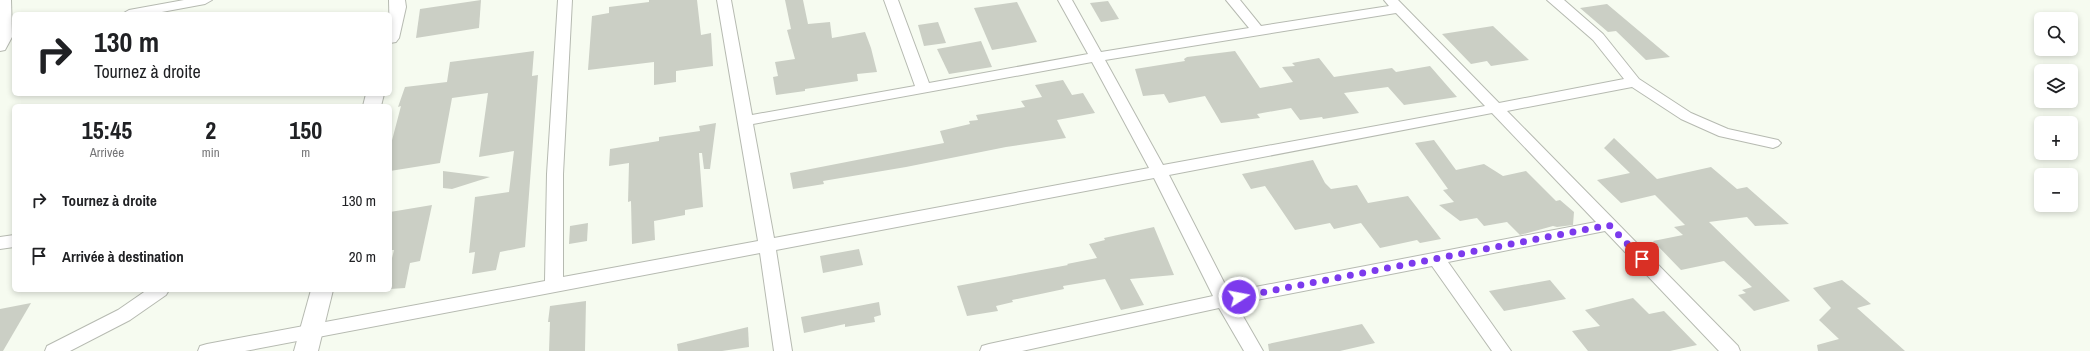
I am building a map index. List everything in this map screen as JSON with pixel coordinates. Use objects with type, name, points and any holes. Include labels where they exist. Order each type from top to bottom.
[{"type":"street","points":[[4,0],[5,40]]},
{"type":"street","points":[[138,12],[184,2],[205,0]]},
{"type":"street","points":[[392,30],[398,7],[397,0]]},
{"type":"street","points":[[554,286],[555,174],[565,0]]},
{"type":"street","points":[[724,0],[767,245],[783,351]]},
{"type":"street","points":[[891,0],[923,88]]},
{"type":"street","points":[[1065,0],[1159,172],[1224,300],[1254,351]]},
{"type":"street","points":[[1233,0],[1257,30]]},
{"type":"street","points":[[1554,0],[1598,36],[1634,82],[1686,116],[1724,133],[1773,143]]},
{"type":"street","points":[[745,121],[1395,4],[1731,351]]},
{"type":"street","points":[[207,351],[309,341],[554,286],[1634,82]]},
{"type":"street","points":[[989,351],[1022,348],[1224,300],[1609,225]]},
{"type":"street","points":[[0,243],[12,241]]},
{"type":"street","points":[[1436,258],[1502,351]]},
{"type":"street","points":[[54,351],[124,315],[157,292]]},
{"type":"street","points":[[309,341],[321,292]]},
{"type":"building","points":[[481,0],[479,28],[416,38],[420,9]]},
{"type":"building","points":[[649,0],[697,0],[701,35],[711,33],[713,66],[676,71],[676,82],[654,85],[654,62],[588,70],[592,16],[609,13],[609,7],[649,2]]},
{"type":"building","points":[[785,0],[803,0],[808,24],[830,22],[832,38],[865,32],[877,72],[857,74],[858,81],[776,95],[773,77],[778,76],[775,62],[795,59],[787,30],[791,29]]},
{"type":"building","points":[[1108,1],[1119,19],[1101,22],[1090,3]]},
{"type":"building","points":[[1017,2],[1037,42],[992,50],[974,8]]},
{"type":"building","points":[[1607,4],[1670,57],[1646,60],[1616,31],[1608,32],[1580,8]]},
{"type":"building","points":[[938,22],[946,43],[924,46],[918,25]]},
{"type":"building","points":[[1493,26],[1529,60],[1491,66],[1487,61],[1471,64],[1442,34]]},
{"type":"building","points":[[981,41],[992,67],[949,74],[937,49]]},
{"type":"building","points":[[534,51],[532,76],[538,75],[525,247],[500,252],[496,270],[472,274],[475,252],[469,253],[475,197],[509,192],[514,151],[479,157],[488,93],[452,98],[440,163],[392,171],[392,140],[401,106],[398,107],[405,87],[447,82],[450,62]]},
{"type":"building","points":[[1235,51],[1260,88],[1293,82],[1282,67],[1295,66],[1292,63],[1319,58],[1334,77],[1392,68],[1396,72],[1430,66],[1457,97],[1404,105],[1388,87],[1344,93],[1359,113],[1323,119],[1322,117],[1300,120],[1291,108],[1257,114],[1260,118],[1221,123],[1205,96],[1169,103],[1164,94],[1143,96],[1135,69],[1185,61],[1184,59],[1187,57]]},
{"type":"building","points":[[1063,80],[1072,95],[1083,93],[1095,113],[1057,120],[1066,138],[1006,147],[906,167],[823,181],[824,184],[793,189],[790,173],[944,143],[940,131],[970,124],[969,121],[978,120],[976,115],[1025,107],[1021,101],[1042,97],[1035,85]]},
{"type":"building","points":[[716,123],[710,169],[704,169],[702,153],[699,153],[703,207],[685,210],[685,215],[654,221],[655,240],[632,244],[631,201],[628,202],[629,163],[609,166],[610,149],[659,141],[659,137],[700,131],[699,126]]},
{"type":"building","points":[[1614,138],[1657,179],[1711,167],[1737,189],[1747,187],[1789,224],[1755,226],[1747,217],[1709,222],[1790,301],[1754,311],[1738,295],[1746,293],[1742,290],[1752,287],[1724,261],[1681,270],[1653,241],[1683,235],[1674,227],[1685,225],[1655,195],[1621,203],[1597,180],[1630,173],[1604,148]]},
{"type":"building","points":[[1434,140],[1456,170],[1484,164],[1503,176],[1526,171],[1556,201],[1560,200],[1574,212],[1573,225],[1553,226],[1520,235],[1507,222],[1484,226],[1477,218],[1460,221],[1439,205],[1454,202],[1443,190],[1448,189],[1415,143]]},
{"type":"building","points":[[1313,160],[1325,183],[1331,189],[1357,185],[1368,203],[1408,196],[1441,239],[1420,243],[1417,240],[1380,248],[1361,223],[1334,229],[1330,223],[1295,230],[1265,186],[1251,189],[1242,174]]},
{"type":"building","points":[[443,171],[490,177],[452,189],[443,188]]},
{"type":"building","points":[[432,205],[420,261],[410,263],[405,288],[392,289],[392,258],[394,250],[392,250],[392,212]]},
{"type":"building","points":[[588,223],[587,241],[569,244],[570,226]]},
{"type":"building","points":[[1154,227],[1174,275],[1130,279],[1144,305],[1121,310],[1105,279],[1063,286],[1064,289],[1012,300],[1013,302],[996,306],[998,311],[967,316],[957,286],[1097,258],[1089,244],[1105,240],[1104,238]]},
{"type":"building","points":[[859,249],[863,265],[823,273],[820,256]]},
{"type":"building","points":[[1550,280],[1566,299],[1504,311],[1489,291]]},
{"type":"building","points":[[1842,280],[1871,304],[1857,308],[1905,351],[1818,351],[1817,345],[1839,339],[1819,320],[1831,308],[1813,288]]},
{"type":"building","points":[[1633,298],[1649,314],[1664,311],[1697,345],[1670,351],[1588,351],[1572,331],[1600,326],[1585,310]]},
{"type":"building","points":[[586,301],[585,351],[549,351],[550,322],[548,322],[550,306]]},
{"type":"building","points":[[879,302],[881,315],[874,317],[875,322],[845,327],[845,324],[804,333],[801,317]]},
{"type":"building","points":[[31,303],[3,351],[0,351],[0,309]]},
{"type":"building","points":[[1362,324],[1375,343],[1340,351],[1269,351],[1268,344]]},
{"type":"building","points":[[748,327],[749,347],[722,351],[678,351],[677,344]]},
{"type":"route","points":[[1239,297],[1609,225],[1642,259]]}]
